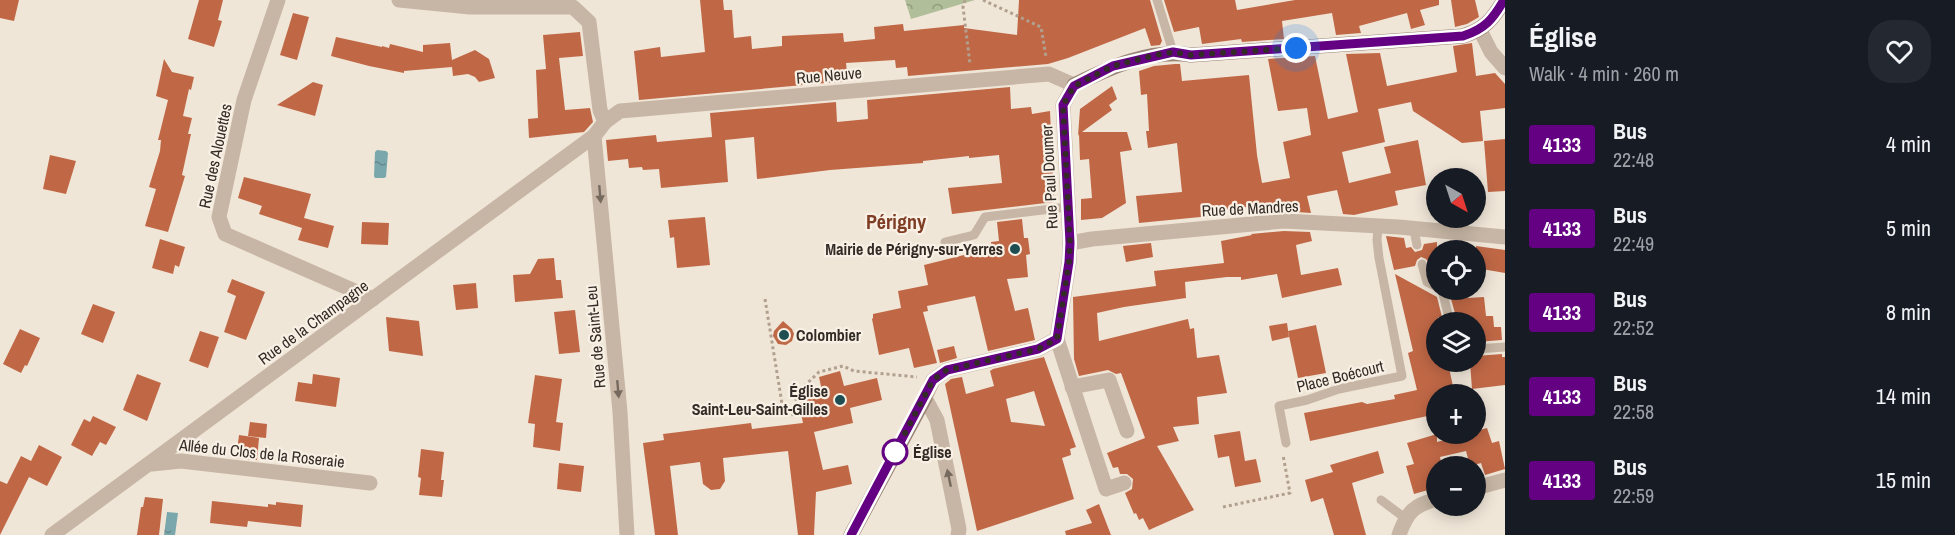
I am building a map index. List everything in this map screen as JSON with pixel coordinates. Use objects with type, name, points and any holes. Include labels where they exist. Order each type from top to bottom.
[{"type":"street","name":"Rue des Alouettes","points":[[278,0],[244,100],[219,217],[225,234],[373,299]]},
{"type":"street","points":[[399,0],[470,7],[570,4],[589,22],[600,110],[605,122]]},
{"type":"street","points":[[1049,74],[1074,86],[1113,66],[1173,52],[1191,55],[1463,36],[1480,30],[1496,14],[1504,0]]},
{"type":"street","points":[[1480,30],[1491,52],[1505,68]]},
{"type":"street","name":"Rue Neuve","points":[[594,136],[605,122],[620,111],[1049,74]]},
{"type":"street","name":"Rue Paul Doumer","points":[[1057,339],[1070,243],[1063,105],[1074,86]]},
{"type":"street","name":"Rue de la Champagne","points":[[52,535],[594,136]]},
{"type":"street","name":"Rue de Saint-Leu","points":[[594,136],[620,412],[627,535]]},
{"type":"street","name":"Rue de Mandres","points":[[1070,243],[1284,220],[1505,237]]},
{"type":"street","points":[[851,535],[933,380],[947,370],[1038,349],[1057,339],[1106,489],[1124,483]]},
{"type":"street","points":[[1072,387],[1109,380],[1127,431]]},
{"type":"street","points":[[925,398],[937,420],[959,529],[958,535]]},
{"type":"street","name":"Allée du Clos de la Roseraie","points":[[150,464],[181,461],[370,483]]},
{"type":"street","points":[[1486,485],[1505,480]]},
{"type":"street","points":[[1399,535],[1405,518],[1420,504],[1426,502]]},
{"type":"lane","points":[[1157,0],[1173,52]]},
{"type":"lane","points":[[945,242],[974,234],[985,217],[1068,207]]},
{"type":"lane","name":"Place Boécourt","points":[[1286,441],[1279,406],[1307,400],[1339,389],[1402,376],[1379,258],[1378,227]]},
{"type":"lane","points":[[1414,230],[1417,245]]},
{"type":"lane","points":[[1422,264],[1426,278]]},
{"type":"lane","points":[[1486,348],[1505,347]]},
{"type":"lane","points":[[1381,500],[1405,518]]},
{"type":"path","points":[[965,0],[963,7],[972,80]]},
{"type":"path","points":[[983,0],[1041,27],[1049,74]]},
{"type":"path","points":[[765,299],[784,416],[796,414],[796,394],[819,372],[843,366],[854,371],[905,374],[933,380]]},
{"type":"path","points":[[1223,507],[1290,494],[1280,441],[1286,441]]},
{"type":"green space","points":[[905,0],[975,0],[911,19]]},
{"type":"water","points":[[377,150],[388,153],[386,177],[384,178],[374,176]]},
{"type":"water","points":[[167,512],[178,513],[175,535],[164,535]]},
{"type":"building","points":[[0,0],[19,0],[14,21],[0,18]]},
{"type":"building","points":[[199,0],[223,0],[218,20],[222,21],[214,47],[188,39]]},
{"type":"building","points":[[700,0],[723,0],[724,10],[732,10],[734,38],[751,36],[752,49],[782,46],[782,36],[843,33],[844,42],[875,39],[874,27],[903,24],[904,31],[964,25],[964,28],[1017,35],[1019,0],[1150,0],[1162,41],[1160,45],[1151,46],[1145,28],[1048,64],[908,76],[907,67],[896,68],[895,60],[846,63],[848,81],[639,100],[634,51],[660,47],[661,57],[705,52]]},
{"type":"building","points":[[1164,0],[1235,0],[1237,10],[1295,0],[1439,0],[1439,5],[1420,10],[1425,25],[1411,29],[1407,13],[1359,26],[1361,33],[1336,35],[1332,13],[1282,21],[1284,39],[1242,42],[1241,39],[1202,44],[1199,27],[1174,32]]},
{"type":"building","points":[[1451,0],[1475,0],[1479,17],[1467,24],[1455,27]]},
{"type":"building","points":[[293,13],[309,17],[297,60],[280,55]]},
{"type":"building","points":[[580,32],[583,56],[559,58],[565,110],[590,108],[593,122],[584,132],[529,138],[528,119],[538,118],[536,70],[546,69],[543,35]]},
{"type":"building","points":[[336,37],[389,48],[390,44],[423,52],[423,45],[450,43],[452,60],[475,50],[489,59],[495,78],[479,82],[468,74],[453,76],[452,67],[404,71],[404,73],[369,66],[331,56]]},
{"type":"building","points":[[1472,43],[1476,76],[1495,73],[1505,84],[1505,108],[1480,111],[1483,141],[1462,143],[1413,111],[1411,102],[1378,109],[1385,142],[1342,152],[1349,183],[1391,173],[1384,147],[1418,140],[1426,185],[1395,191],[1398,205],[1354,215],[1343,214],[1337,190],[1307,196],[1311,213],[1283,211],[1248,215],[1247,207],[1221,210],[1221,215],[1139,223],[1136,196],[1182,192],[1177,143],[1148,148],[1147,94],[1141,95],[1139,71],[1154,66],[1180,64],[1182,81],[1249,75],[1262,183],[1290,178],[1283,142],[1311,135],[1307,108],[1278,111],[1268,59],[1315,56],[1328,119],[1358,112],[1346,54],[1380,53],[1387,86],[1457,72],[1453,46]]},
{"type":"building","points":[[164,59],[172,72],[194,77],[183,116],[192,118],[182,175],[185,176],[168,232],[145,226],[156,189],[149,187],[160,151],[161,140],[158,140],[168,100],[156,96]]},
{"type":"building","points":[[313,82],[323,85],[315,116],[277,105]]},
{"type":"building","points":[[1112,86],[1117,99],[1109,105],[1112,110],[1082,132],[1127,132],[1132,150],[1120,152],[1126,203],[1102,218],[1081,220],[1081,199],[1092,198],[1089,159],[1080,160],[1079,134],[1078,136],[1080,109]]},
{"type":"building","points":[[1010,87],[1011,109],[1031,107],[1032,114],[1050,111],[1054,202],[952,214],[948,188],[1002,183],[999,155],[969,158],[969,156],[923,161],[923,163],[830,170],[757,179],[754,137],[725,140],[728,182],[661,188],[659,169],[629,168],[628,159],[608,161],[606,140],[656,135],[657,142],[712,137],[710,113],[836,102],[837,122],[868,119],[867,100]]},
{"type":"building","points":[[1505,139],[1505,191],[1488,192],[1484,141]]},
{"type":"building","points":[[50,155],[76,161],[66,194],[43,189]]},
{"type":"building","points":[[244,177],[311,194],[304,218],[334,226],[328,248],[298,240],[302,228],[259,214],[262,206],[238,198]]},
{"type":"building","points":[[705,217],[710,265],[677,268],[674,237],[670,238],[668,220]]},
{"type":"building","points":[[1022,219],[1024,238],[1028,238],[1030,254],[1026,255],[1028,277],[1007,279],[1015,311],[1028,308],[1035,340],[988,351],[975,296],[927,306],[928,311],[923,312],[937,363],[914,368],[909,348],[879,355],[873,314],[901,308],[898,291],[928,285],[924,265],[992,248],[991,242],[999,241],[997,222]]},
{"type":"building","points":[[362,222],[389,223],[388,245],[361,244]]},
{"type":"building","points":[[1284,231],[1310,232],[1312,241],[1296,245],[1301,275],[1338,268],[1342,285],[1282,298],[1277,274],[1241,280],[1241,277],[1227,277],[1185,282],[1186,298],[1097,313],[1099,341],[1188,319],[1190,329],[1194,328],[1197,358],[1219,355],[1227,393],[1197,397],[1199,424],[1173,427],[1179,441],[1157,446],[1194,510],[1149,530],[1143,518],[1139,520],[1136,513],[1134,514],[1125,493],[1132,489],[1133,479],[1127,474],[1120,474],[1118,467],[1113,468],[1107,453],[1145,438],[1121,373],[1116,374],[1108,370],[1079,376],[1074,359],[1073,297],[1156,286],[1154,271],[1224,263],[1221,241],[1251,234]]},
{"type":"building","points":[[1386,236],[1404,238],[1406,248],[1411,247],[1415,252],[1422,250],[1426,244],[1426,259],[1421,257],[1415,266],[1394,270]]},
{"type":"building","points":[[160,239],[185,247],[179,267],[175,265],[173,274],[152,268]]},
{"type":"building","points":[[1151,243],[1153,257],[1126,262],[1123,246]]},
{"type":"building","points":[[1486,247],[1505,250],[1505,273],[1486,270]]},
{"type":"building","points":[[554,258],[556,280],[561,280],[563,298],[515,302],[513,275],[530,274],[538,259]]},
{"type":"building","points":[[1395,274],[1426,291],[1426,300],[1438,300],[1441,312],[1426,312],[1426,372],[1450,372],[1452,384],[1426,384],[1426,416],[1310,441],[1304,413],[1362,402],[1367,404],[1395,399],[1394,395],[1417,390],[1408,353],[1413,351]]},
{"type":"building","points":[[232,279],[265,292],[246,340],[224,332],[236,296],[227,292]]},
{"type":"building","points":[[476,283],[478,308],[456,310],[453,285]]},
{"type":"building","points":[[1451,300],[1484,300],[1486,312],[1455,312]]},
{"type":"building","points":[[93,304],[115,312],[103,343],[81,334]]},
{"type":"building","points":[[575,310],[580,352],[559,354],[554,312]]},
{"type":"building","points":[[1486,316],[1493,316],[1494,327],[1501,327],[1502,340],[1486,341]]},
{"type":"building","points":[[386,317],[419,321],[423,356],[389,351]]},
{"type":"building","name":"Colombier","points":[[783,321],[794,334],[792,341],[786,345],[778,344],[773,336],[774,331]]},
{"type":"building","points":[[1287,323],[1289,337],[1272,341],[1269,326]]},
{"type":"building","points":[[1316,325],[1326,373],[1298,378],[1288,331]]},
{"type":"building","points":[[20,329],[40,338],[27,366],[25,365],[21,373],[3,364]]},
{"type":"building","points":[[200,331],[219,337],[208,368],[189,361]]},
{"type":"building","points":[[954,346],[957,358],[940,363],[937,350]]},
{"type":"building","points":[[1502,354],[1502,357],[1505,357],[1505,385],[1486,387],[1486,384],[1472,384],[1471,372],[1486,372],[1486,355]]},
{"type":"building","points":[[1044,357],[1076,447],[1070,449],[1071,455],[1062,458],[1074,499],[977,531],[945,384],[951,379],[962,377],[966,394],[994,386],[990,371]],"holes":[[[1034,391],[1045,426],[1011,422],[1006,399]]]},
{"type":"building","points":[[840,371],[844,386],[877,378],[882,400],[850,408],[853,423],[814,432],[823,470],[848,465],[852,484],[816,492],[814,535],[798,535],[788,451],[723,458],[725,481],[720,489],[711,490],[703,484],[700,462],[670,466],[678,535],[655,535],[643,443],[664,440],[663,434],[751,423],[752,429],[803,423],[798,399],[822,391],[819,377]]},
{"type":"building","points":[[137,374],[161,383],[147,421],[123,410]]},
{"type":"building","points":[[313,374],[340,378],[336,407],[295,401],[298,382],[312,384]]},
{"type":"building","points":[[535,375],[562,379],[556,422],[563,423],[560,451],[533,447],[535,424],[528,423]]},
{"type":"building","points":[[93,416],[116,427],[106,445],[100,442],[92,456],[71,445],[84,419],[90,422]]},
{"type":"building","points":[[250,422],[267,424],[266,438],[248,436]]},
{"type":"building","points":[[1486,428],[1492,443],[1499,441],[1505,469],[1486,475],[1486,456],[1467,456],[1466,451],[1444,456],[1426,456],[1426,491],[1414,494],[1406,466],[1414,464],[1407,443],[1426,437],[1426,444],[1486,444]]},
{"type":"building","points":[[1240,431],[1245,461],[1256,459],[1261,482],[1235,487],[1229,456],[1218,458],[1214,435]]},
{"type":"building","points":[[239,435],[259,438],[257,460],[236,458]]},
{"type":"building","points":[[39,445],[62,457],[47,486],[29,477],[0,535],[0,481],[7,484],[21,456],[31,461]]},
{"type":"building","points":[[421,449],[444,452],[442,497],[419,495]]},
{"type":"building","points":[[1378,451],[1384,473],[1352,483],[1366,535],[1334,535],[1323,498],[1311,502],[1305,480],[1333,472],[1330,465]]},
{"type":"building","points":[[559,463],[584,466],[581,492],[557,489]]},
{"type":"building","points":[[145,497],[163,499],[159,535],[137,535],[141,507],[143,507]]},
{"type":"building","points":[[212,501],[268,507],[268,504],[276,505],[276,502],[303,505],[301,527],[248,521],[247,527],[210,523]]},
{"type":"building","points":[[1099,504],[1111,535],[1066,535],[1065,531],[1092,523],[1086,510]]},
{"type":"bus line","name":"4133","points":[[851,535],[933,380],[947,370],[1038,349],[1057,339],[1070,243],[1063,105],[1074,86],[1113,66],[1173,52],[1191,55],[1463,36],[1480,30],[1496,14],[1504,0]]},
{"type":"place","name":"Mairie de Périgny-sur-Yerres","points":[[1015,249]]},
{"type":"place","name":"Colombier","points":[[784,335]]},
{"type":"place","name":"Église Saint-Leu-Saint-Gilles","points":[[840,400]]},
{"type":"place","name":"Église","points":[[895,452]]},
{"type":"district","name":"Périgny","points":[[896,222]]},
{"type":"route","points":[[895,452],[933,380],[947,370],[1038,349],[1057,339],[1070,243],[1063,105],[1074,86],[1113,66],[1173,52],[1191,55],[1296,48]]}]
